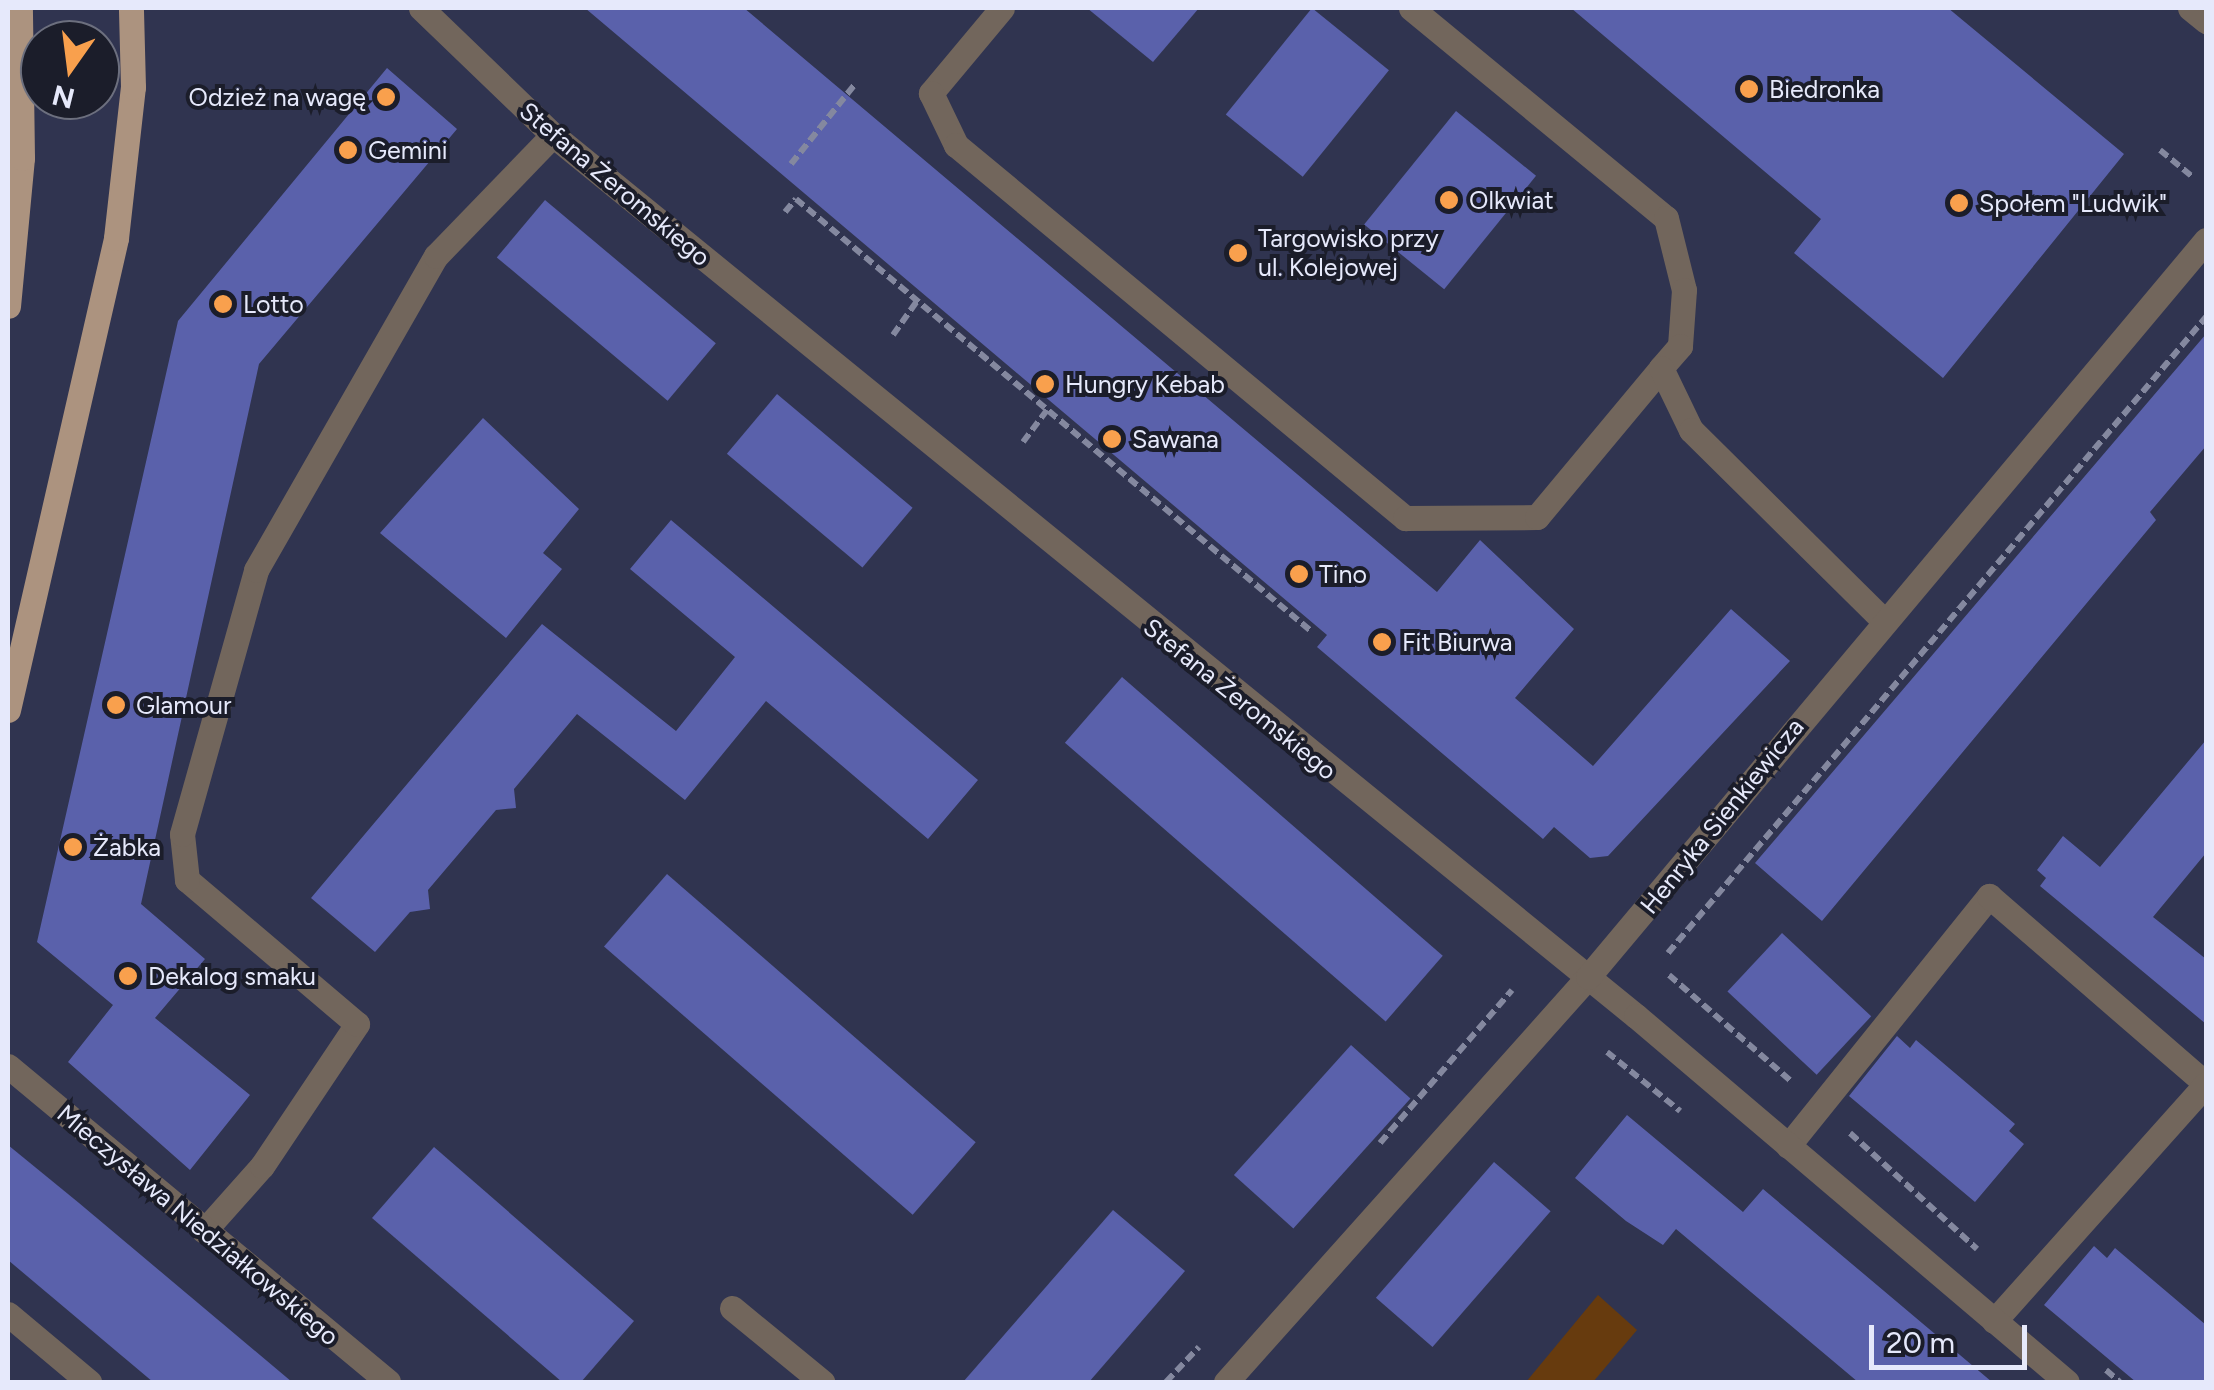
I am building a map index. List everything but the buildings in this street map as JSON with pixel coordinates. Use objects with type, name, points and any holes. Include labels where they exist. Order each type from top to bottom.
[{"type":"main road","points":[[8,306],[22,158],[20,8]]},
{"type":"main road","points":[[8,710],[116,238],[132,87],[130,8]]},
{"type":"street","name":"Stefana Żeromskiego","points":[[421,8],[553,135],[1588,977],[2067,1382]]},
{"type":"street","points":[[1002,8],[931,93],[956,145],[1405,518],[1537,517],[1680,346],[1684,290],[1666,218],[1424,12]]},
{"type":"street","points":[[2190,8],[2206,20]]},
{"type":"street","points":[[204,1231],[262,1166],[358,1024],[187,880],[182,834],[256,570],[436,256],[553,135]]},
{"type":"street","name":"Henryka Sienkiewicza","points":[[1233,1380],[1588,977],[1883,620],[2206,240]]},
{"type":"street","points":[[1661,368],[1690,430],[1883,620]]},
{"type":"street","points":[[1788,1146],[1989,896],[2206,1084],[1994,1321]]},
{"type":"street","name":"Mieczysława Niedziałkowskiego","points":[[8,1066],[388,1382]]},
{"type":"street","points":[[732,1308],[822,1382]]},
{"type":"street","points":[[8,1314],[89,1382]]},
{"type":"path","points":[[792,164],[856,83]]},
{"type":"path","points":[[2160,150],[2194,178]]},
{"type":"path","points":[[785,212],[796,199],[1310,632]]},
{"type":"path","points":[[894,335],[918,301]]},
{"type":"path","points":[[1668,953],[2206,317]]},
{"type":"path","points":[[1023,442],[1047,410]]},
{"type":"path","points":[[1669,975],[1954,1223],[2019,1294]]},
{"type":"path","points":[[1370,1156],[1512,990]]},
{"type":"path","points":[[1166,1382],[1204,1341]]},
{"type":"path","points":[[2094,1360],[2120,1382]]},
{"type":"shaded area","points":[[1598,1295],[1637,1330],[1593,1382],[1526,1382]]},
{"type":"place","name":"Biedronka","points":[[1749,89]]},
{"type":"place","name":"Odzież na wagę","points":[[386,97]]},
{"type":"place","name":"Gemini","points":[[348,150]]},
{"type":"place","name":"Olkwiat","points":[[1449,200]]},
{"type":"place","name":"Społem \"Ludwik\"","points":[[1959,203]]},
{"type":"place","name":"Targowisko przy ul. Kolejowej","points":[[1238,253]]},
{"type":"place","name":"Lotto","points":[[223,304]]},
{"type":"place","name":"Hungry Kebab","points":[[1045,384]]},
{"type":"place","name":"Sawana","points":[[1112,439]]},
{"type":"place","name":"Tino","points":[[1299,574]]},
{"type":"place","name":"Fit Biurwa","points":[[1382,642]]},
{"type":"place","name":"Glamour","points":[[116,705]]},
{"type":"place","name":"Żabka","points":[[73,847]]},
{"type":"place","name":"Dekalog smaku","points":[[128,976]]}]
